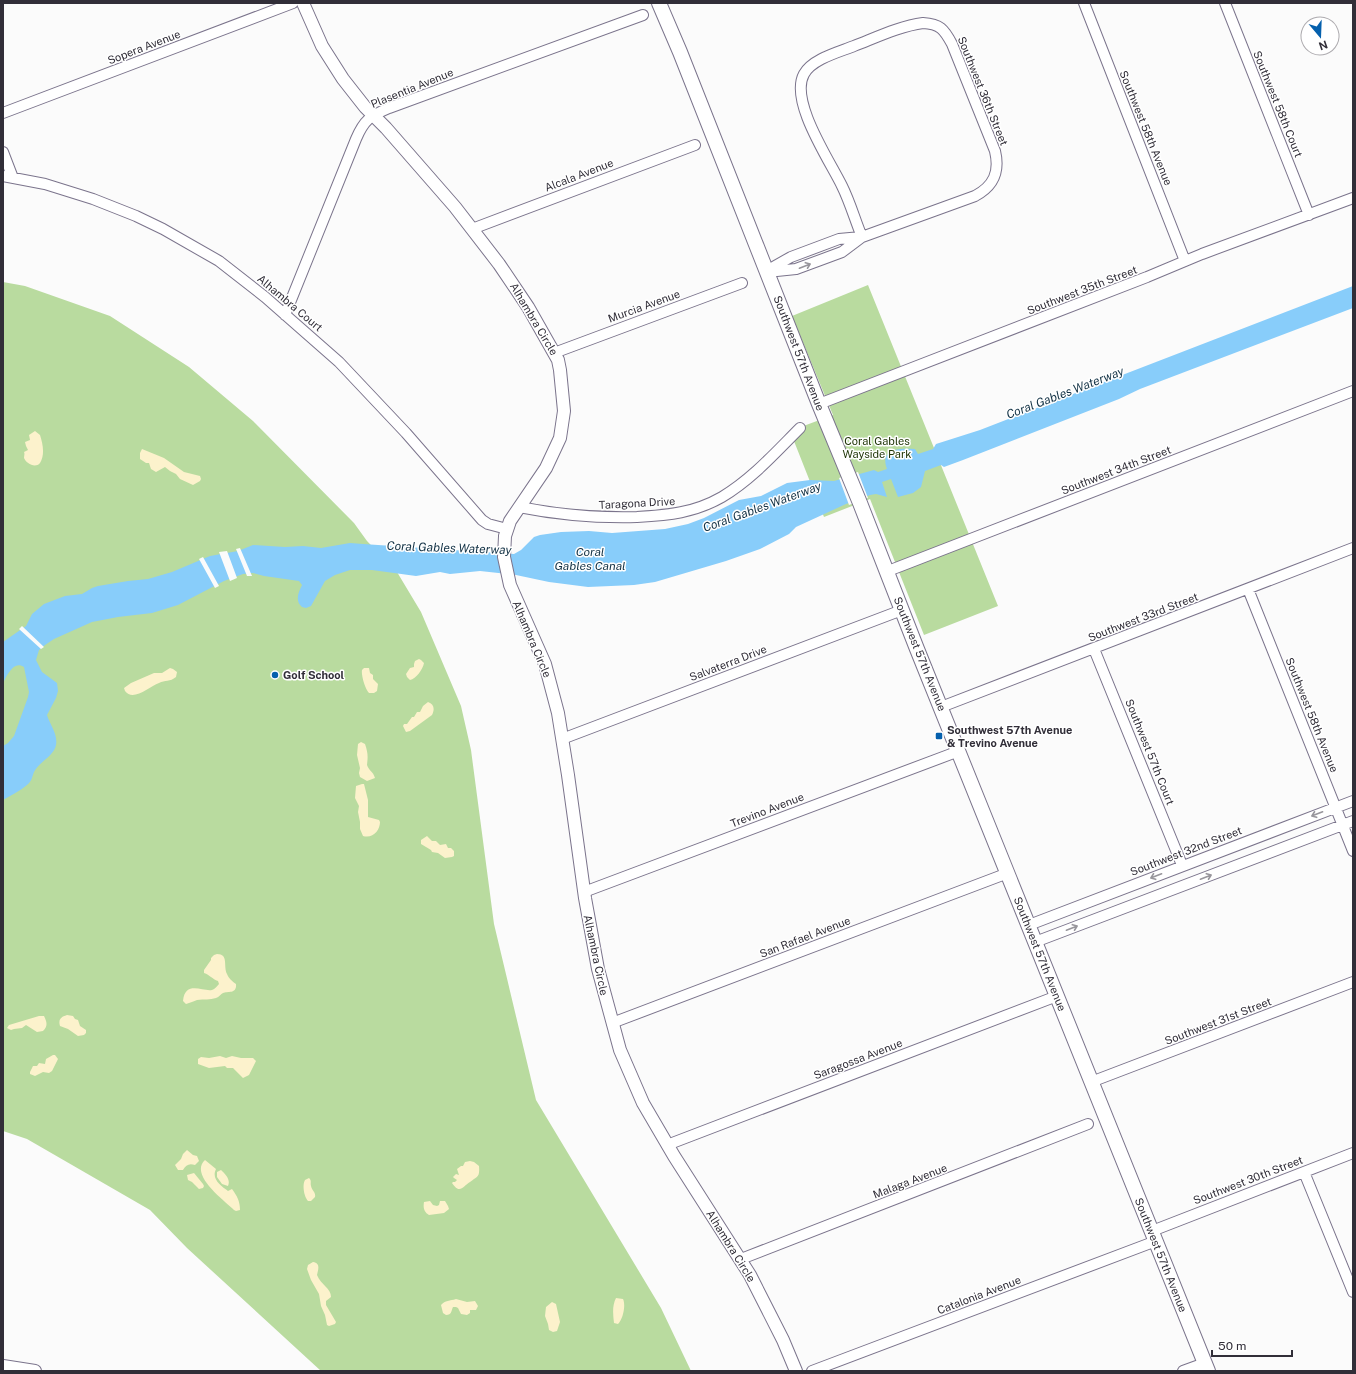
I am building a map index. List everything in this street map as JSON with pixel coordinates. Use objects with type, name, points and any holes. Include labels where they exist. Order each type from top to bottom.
[{"type":"main road","name":"Southwest 57th Avenue","points":[[659,3],[680,52],[819,404],[848,472],[1091,1082],[1207,1367]]},
{"type":"street","name":"Sopera Avenue","points":[[3,113],[293,3]]},
{"type":"street","name":"Alhambra Circle","points":[[303,3],[318,37],[328,55],[355,94],[439,189],[472,229],[518,290],[558,360],[563,403],[561,433],[546,468],[510,521],[507,529],[504,557],[508,578],[515,598],[545,664],[558,713],[594,952],[612,1023],[622,1054],[643,1103],[667,1145],[741,1259],[778,1329],[796,1371]]},
{"type":"street","name":"Southwest 58th Avenue","points":[[1084,3],[1185,261]]},
{"type":"street","name":"Southwest 58th Court","points":[[1225,3],[1309,215]]},
{"type":"street","name":"Plasentia Avenue","points":[[285,315],[362,125],[374,116],[389,108],[643,15]]},
{"type":"street","name":"Southwest 36th Street","points":[[767,272],[796,270],[842,252],[862,237],[975,196],[987,188],[994,177],[997,164],[995,151],[952,44],[943,29],[935,25],[923,23],[913,25],[833,54],[814,65],[805,72],[803,76],[800,87],[804,109],[817,139],[842,186],[862,237]]},
{"type":"street","name":"Alcala Avenue","points":[[472,229],[695,145]]},
{"type":"street","points":[[3,152],[8,177]]},
{"type":"street","name":"Alhambra Court","points":[[8,177],[45,184],[82,194],[136,216],[163,229],[218,261],[257,290],[356,379],[406,433],[482,520],[488,524],[507,529]]},
{"type":"street","name":"Southwest 35th Street","points":[[819,404],[1185,261],[1353,198]]},
{"type":"street","name":"Murcia Avenue","points":[[554,353],[742,283]]},
{"type":"street","name":"Southwest 34th Street","points":[[888,572],[1353,391]]},
{"type":"street","name":"Taragona Drive","points":[[519,506],[554,513],[595,517],[661,516],[684,513],[713,502],[740,485],[766,463],[800,428]]},
{"type":"street","name":"Southwest 33rd Street","points":[[941,707],[1353,548]]},
{"type":"street","name":"Southwest 58th Avenue","points":[[1248,589],[1353,851]]},
{"type":"street","name":"Salvaterra Drive","points":[[562,739],[902,610]]},
{"type":"street","name":"Southwest 57th Court","points":[[1094,648],[1182,865]]},
{"type":"street","name":"Trevino Avenue","points":[[584,892],[959,751]]},
{"type":"street","name":"Southwest 32nd Street","points":[[1028,925],[1353,801]]},
{"type":"street","points":[[1035,942],[1353,820]]},
{"type":"street","name":"San Rafael Avenue","points":[[612,1023],[1008,873]]},
{"type":"street","name":"Southwest 31st Street","points":[[1091,1082],[1353,982]]},
{"type":"street","name":"Saragossa Avenue","points":[[667,1145],[1057,996]]},
{"type":"street","name":"Malaga Avenue","points":[[741,1259],[1088,1124]]},
{"type":"street","name":"Southwest 30th Street","points":[[1154,1236],[1304,1172],[1353,1153]]},
{"type":"street","points":[[1304,1172],[1353,1292]]},
{"type":"street","name":"Catalonia Avenue","points":[[812,1371],[1154,1236]]},
{"type":"street","points":[[3,1366],[35,1371]]},
{"type":"street","points":[[1183,1371],[1207,1367]]},
{"type":"green space","points":[[3,282],[25,286],[110,316],[189,367],[253,421],[354,523],[367,541],[397,572],[421,612],[461,706],[471,750],[494,924],[536,1100],[661,1308],[691,1371],[321,1371],[187,1248],[150,1210],[27,1139],[3,1131]]},
{"type":"green space","name":"Coral Gables Wayside Park","points":[[868,285],[998,606],[924,635],[870,499],[824,517],[790,431],[833,415],[792,316]]},
{"type":"sand","points":[[35,431],[40,435],[43,449],[43,457],[38,465],[33,465],[27,462],[24,458],[24,452],[28,450],[25,442],[30,440],[29,435]]},
{"type":"sand","points":[[142,449],[164,458],[184,472],[200,476],[200,481],[193,485],[180,479],[176,474],[165,467],[156,472],[151,469],[149,463],[146,463],[140,459]]},
{"type":"sand","points":[[419,659],[424,663],[422,668],[417,676],[410,680],[406,674],[410,668],[414,667],[415,661]]},
{"type":"sand","points":[[170,668],[177,672],[174,679],[159,683],[137,694],[128,694],[125,691],[124,688],[131,683],[154,673],[162,673]]},
{"type":"sand","points":[[364,668],[369,668],[370,673],[373,675],[373,679],[378,684],[377,691],[374,693],[369,693],[365,685],[362,672]]},
{"type":"sand","points":[[428,702],[432,704],[433,707],[432,715],[410,731],[406,732],[403,726],[404,724],[407,724],[412,717],[414,717],[417,712],[420,712],[423,706]]},
{"type":"sand","points":[[361,742],[365,744],[368,754],[367,765],[375,778],[367,781],[360,777],[359,773],[360,768],[357,755],[358,744]]},
{"type":"sand","points":[[364,784],[368,800],[368,817],[379,820],[380,822],[377,831],[373,835],[367,837],[363,836],[360,829],[358,812],[359,806],[355,798],[356,786]]},
{"type":"sand","points":[[427,836],[432,841],[436,841],[440,845],[446,844],[448,848],[451,848],[454,851],[454,856],[445,858],[438,853],[432,852],[421,844],[421,840]]},
{"type":"sand","points":[[217,954],[223,956],[227,974],[236,984],[234,991],[223,993],[216,998],[197,1000],[186,1004],[183,1001],[184,995],[187,991],[195,988],[212,990],[219,984],[218,981],[204,973],[204,970],[211,958]]},
{"type":"sand","points":[[67,1015],[73,1016],[78,1020],[80,1026],[86,1030],[84,1035],[78,1036],[68,1029],[60,1026],[60,1019]]},
{"type":"sand","points":[[39,1016],[44,1016],[46,1022],[46,1027],[43,1031],[37,1032],[26,1025],[22,1028],[11,1030],[7,1028],[9,1025]]},
{"type":"sand","points":[[55,1055],[58,1059],[52,1071],[49,1073],[43,1072],[35,1076],[30,1074],[33,1066],[37,1066],[39,1063],[45,1064],[46,1059]]},
{"type":"sand","points":[[220,1056],[226,1058],[232,1056],[253,1058],[256,1061],[249,1075],[243,1078],[233,1068],[227,1068],[225,1066],[209,1068],[198,1064],[198,1059],[201,1057],[209,1058]]},
{"type":"sand","points":[[187,1150],[193,1155],[197,1156],[199,1161],[195,1165],[189,1164],[183,1170],[178,1170],[175,1165]]},
{"type":"sand","points":[[205,1160],[216,1169],[215,1176],[220,1184],[228,1191],[232,1189],[238,1199],[240,1210],[234,1210],[216,1194],[205,1180],[201,1173],[201,1166]]},
{"type":"sand","points":[[470,1161],[479,1166],[478,1175],[459,1189],[452,1183],[457,1180],[453,1177],[456,1174],[459,1175],[457,1169],[463,1166],[465,1162]]},
{"type":"sand","points":[[221,1170],[229,1181],[228,1186],[222,1184],[217,1177],[217,1172]]},
{"type":"sand","points":[[194,1173],[203,1184],[203,1188],[199,1189],[188,1180],[187,1175]]},
{"type":"sand","points":[[309,1178],[315,1195],[311,1201],[308,1201],[304,1188],[305,1180]]},
{"type":"sand","points":[[430,1201],[433,1205],[437,1206],[439,1205],[440,1201],[445,1201],[449,1209],[444,1213],[429,1215],[425,1211],[424,1202]]},
{"type":"sand","points":[[313,1262],[318,1265],[317,1275],[331,1294],[331,1297],[326,1301],[326,1305],[336,1322],[335,1324],[329,1326],[327,1325],[321,1306],[319,1294],[307,1269],[308,1265]]},
{"type":"sand","points":[[616,1298],[623,1299],[624,1302],[623,1315],[618,1324],[614,1323],[613,1316],[613,1307]]},
{"type":"sand","points":[[456,1299],[467,1302],[475,1301],[478,1306],[476,1310],[470,1310],[470,1313],[467,1315],[461,1314],[456,1307],[453,1307],[449,1314],[446,1315],[443,1313],[441,1305],[446,1301]]},
{"type":"sand","points":[[552,1302],[556,1304],[560,1322],[557,1331],[553,1332],[549,1330],[545,1316],[546,1307]]},
{"type":"water","name":"Coral Gables Canal","points":[[1353,286],[1353,308],[1140,389],[1119,399],[963,460],[944,467],[941,465],[925,471],[921,487],[913,493],[898,497],[891,479],[882,482],[887,497],[876,494],[870,495],[846,504],[796,527],[789,534],[760,549],[726,561],[655,582],[634,585],[588,587],[549,582],[516,575],[480,571],[450,574],[440,572],[416,576],[372,570],[350,570],[335,575],[325,581],[311,606],[306,608],[302,607],[298,602],[298,594],[302,585],[299,581],[253,573],[243,574],[224,581],[178,605],[152,613],[92,622],[54,639],[39,650],[36,660],[42,672],[57,683],[58,691],[56,698],[47,715],[55,733],[56,745],[55,749],[36,768],[29,783],[3,800],[3,746],[14,736],[29,692],[24,667],[20,665],[17,665],[11,669],[3,683],[3,642],[26,626],[32,614],[44,604],[65,596],[82,594],[98,586],[148,579],[172,572],[210,556],[238,551],[253,545],[285,547],[303,546],[321,548],[350,543],[514,554],[521,550],[534,537],[540,535],[561,532],[589,531],[612,533],[665,529],[688,524],[704,518],[739,500],[761,496],[787,483],[810,480],[834,481],[874,470],[878,472],[887,469],[885,462],[886,457],[889,453],[898,449],[915,449],[918,454],[933,449],[936,444],[980,430]]},
{"type":"pier","points":[[858,472],[868,498],[849,505],[839,478]]},
{"type":"pier","points":[[240,548],[252,576],[247,576],[236,549]]},
{"type":"pier","points":[[227,551],[237,578],[230,581],[219,552]]},
{"type":"pier","points":[[203,557],[219,586],[215,588],[199,559]]},
{"type":"pier","points":[[22,626],[44,647],[41,649],[19,629]]},
{"type":"place","name":"Golf School","points":[[275,675]]},
{"type":"place","name":"Southwest 57th Avenue & Trevino Avenue","points":[[939,736]]},
{"type":"water label","name":"Coral Gables Waterway","points":[[1065,393]]},
{"type":"water label","name":"Coral Gables Waterway","points":[[762,507]]},
{"type":"water label","name":"Coral Gables Waterway","points":[[449,548]]}]
